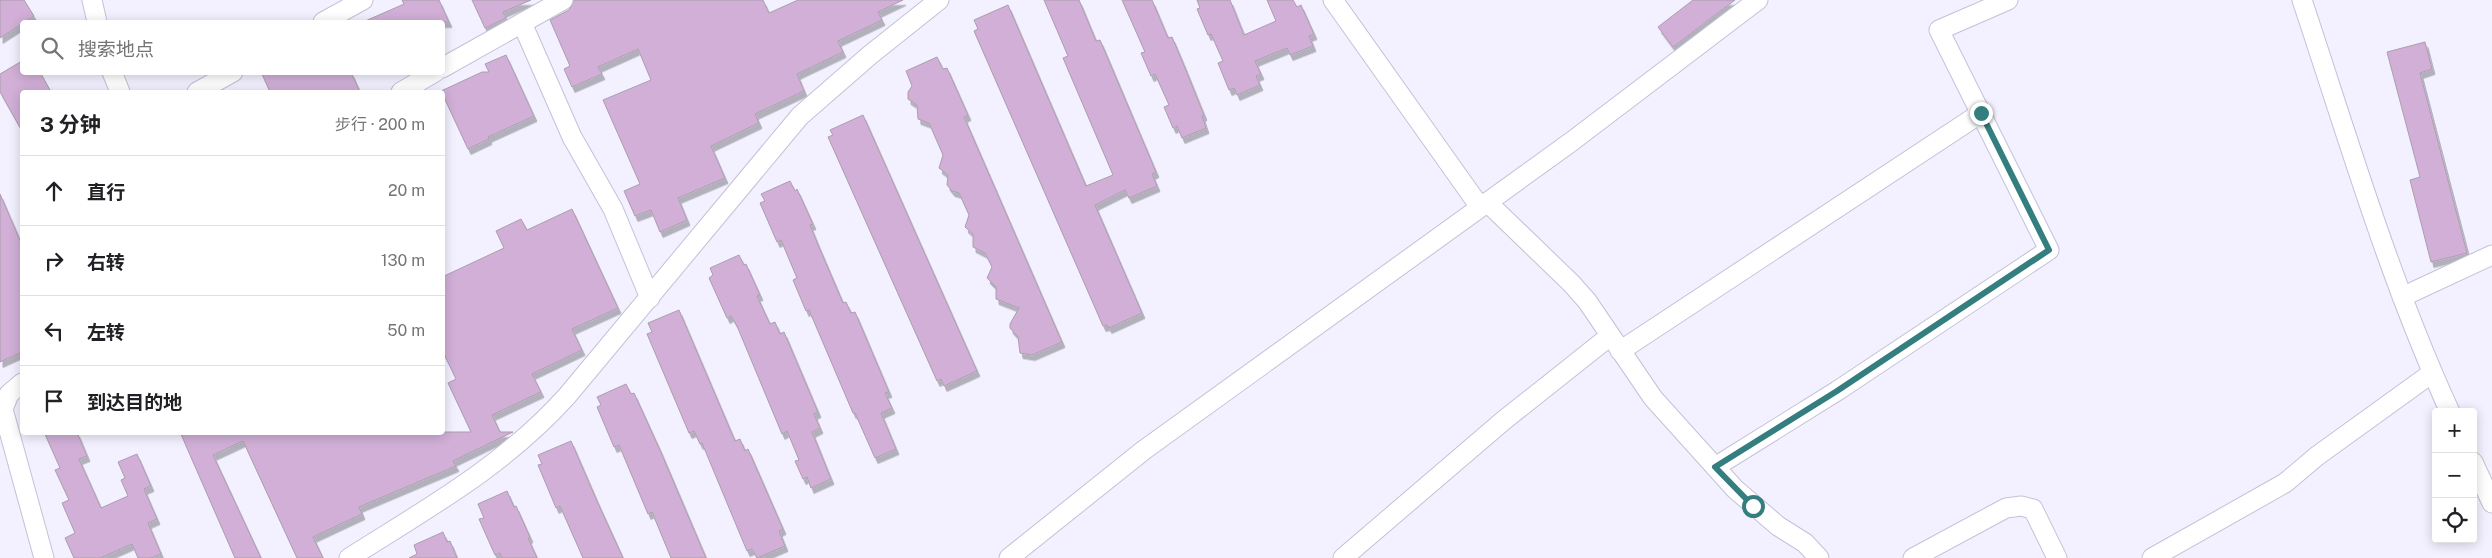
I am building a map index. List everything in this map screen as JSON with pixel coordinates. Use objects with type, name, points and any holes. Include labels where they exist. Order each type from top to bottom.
[{"type":"street","points":[[92,0],[97,20]]},
{"type":"street","points":[[327,20],[363,0]]},
{"type":"street","points":[[445,66],[563,0]]},
{"type":"street","points":[[349,558],[482,474],[548,417],[650,298],[800,116],[870,55],[939,0]]},
{"type":"street","points":[[1333,0],[1484,204],[1571,283],[1653,398],[1715,467],[1753,506],[1805,543],[1819,558]]},
{"type":"street","points":[[1009,558],[1144,450],[1484,204],[1758,0]]},
{"type":"street","points":[[1715,467],[1837,391],[2049,250],[1939,30],[2008,0]]},
{"type":"street","points":[[2302,0],[2402,297],[2448,408]]},
{"type":"street","points":[[522,23],[572,137],[613,209],[650,298]]},
{"type":"street","points":[[113,75],[119,90]]},
{"type":"street","points":[[201,90],[228,75]]},
{"type":"street","points":[[404,90],[430,75]]},
{"type":"street","points":[[1343,558],[1503,421],[1615,343],[1981,113]]},
{"type":"street","points":[[2402,297],[2492,255]]},
{"type":"street","points":[[2152,558],[2176,552],[2285,483],[2317,456],[2432,373]]},
{"type":"street","points":[[20,385],[9,394],[3,409],[44,558]]},
{"type":"street","points":[[2477,471],[2492,503]]},
{"type":"street","points":[[1913,558],[2006,508],[2021,506],[2033,509],[2057,558]]},
{"type":"building","points":[[0,0],[24,0],[34,16],[28,20],[20,20],[20,25],[0,38]]},
{"type":"building","points":[[402,0],[439,0],[449,22],[445,22],[445,20],[368,20],[404,4]]},
{"type":"building","points":[[472,0],[531,0],[503,12],[506,18],[485,28]]},
{"type":"building","points":[[574,0],[763,0],[769,13],[798,0],[903,0],[878,12],[882,20],[838,41],[843,52],[797,74],[804,91],[755,114],[759,123],[711,146],[725,178],[678,198],[687,220],[660,232],[651,210],[635,216],[624,191],[640,184],[603,100],[651,80],[638,49],[598,67],[602,74],[572,87],[564,69],[570,66],[550,20],[569,10]]},
{"type":"building","points":[[1044,0],[1079,0],[1096,41],[1100,40],[1156,172],[1152,174],[1157,186],[1129,198],[1125,190],[1095,205],[1142,313],[1109,328],[1107,325],[1103,326],[974,31],[978,29],[974,20],[1008,5],[1086,186],[1113,175],[1063,58],[1068,56]]},
{"type":"building","points":[[1122,0],[1152,0],[1168,38],[1172,37],[1183,63],[1204,115],[1202,116],[1206,128],[1182,138],[1177,126],[1173,128],[1164,107],[1169,105],[1155,74],[1151,76],[1141,53],[1145,52]]},
{"type":"building","points":[[1197,0],[1230,0],[1244,35],[1276,21],[1267,0],[1293,0],[1297,7],[1301,5],[1314,34],[1309,36],[1313,46],[1290,55],[1287,48],[1255,61],[1261,74],[1256,76],[1260,85],[1237,95],[1234,88],[1229,90],[1218,63],[1223,61],[1211,34],[1208,35],[1197,9],[1200,8]]},
{"type":"building","points":[[1693,0],[1735,0],[1673,47],[1658,27]]},
{"type":"building","points":[[2425,42],[2432,69],[2420,73],[2467,253],[2431,262],[2410,180],[2420,177],[2387,52]]},
{"type":"building","points":[[506,55],[534,116],[488,137],[489,139],[468,149],[445,100],[445,90],[443,90],[482,72],[489,72],[485,64]]},
{"type":"building","points":[[937,57],[943,69],[947,68],[968,115],[964,117],[1062,342],[1032,355],[1020,353],[1018,337],[1010,328],[1010,324],[1019,308],[996,299],[996,287],[987,278],[992,267],[985,253],[973,247],[973,234],[965,227],[969,215],[959,193],[952,191],[947,185],[948,175],[939,168],[943,155],[929,123],[918,119],[917,105],[908,99],[908,92],[912,86],[906,71]]},
{"type":"building","points":[[20,62],[20,75],[42,75],[50,90],[20,90],[20,127],[0,92],[0,74]]},
{"type":"building","points":[[262,75],[352,75],[359,90],[269,90]]},
{"type":"building","points":[[863,115],[977,371],[944,386],[941,379],[937,381],[828,137],[833,135],[830,130]]},
{"type":"building","points":[[790,181],[795,191],[797,189],[813,224],[810,225],[843,303],[846,302],[851,313],[855,312],[889,392],[885,393],[892,408],[881,413],[896,449],[875,458],[855,413],[853,413],[809,310],[806,311],[793,280],[797,278],[781,240],[777,242],[760,203],[765,201],[761,194]]},
{"type":"building","points":[[0,194],[20,240],[20,353],[0,362]]},
{"type":"building","points":[[572,209],[618,308],[572,329],[582,350],[532,374],[541,392],[492,415],[500,432],[513,432],[453,461],[456,466],[359,507],[362,514],[313,537],[323,558],[297,558],[243,441],[213,455],[261,558],[235,558],[181,435],[445,435],[445,432],[471,432],[448,383],[456,379],[445,356],[445,276],[504,248],[496,231],[521,219],[527,230]]},
{"type":"building","points":[[739,255],[744,265],[746,264],[760,295],[757,296],[770,324],[775,322],[780,334],[784,332],[818,412],[814,414],[820,428],[812,432],[831,479],[811,488],[807,477],[803,479],[795,461],[799,460],[787,431],[782,434],[737,326],[731,316],[727,318],[709,278],[713,275],[710,268]]},
{"type":"building","points":[[679,310],[735,441],[740,439],[745,451],[748,449],[783,529],[779,531],[785,546],[757,558],[752,549],[747,551],[702,443],[700,444],[694,431],[689,433],[647,334],[652,332],[648,323]]},
{"type":"building","points":[[626,384],[631,394],[634,393],[706,558],[671,558],[652,512],[648,514],[619,445],[614,447],[597,407],[601,405],[597,397]]},
{"type":"building","points":[[45,435],[78,435],[87,456],[79,459],[101,508],[128,496],[121,480],[125,478],[118,462],[137,454],[151,486],[144,489],[157,519],[148,523],[161,554],[151,558],[138,558],[132,544],[100,558],[74,558],[65,538],[75,533],[62,503],[69,500],[55,470],[60,468]]},
{"type":"building","points":[[571,441],[623,558],[583,558],[560,506],[556,508],[538,465],[542,464],[538,455]]},
{"type":"building","points":[[507,491],[530,537],[528,538],[537,558],[502,558],[500,553],[495,555],[486,535],[479,519],[484,518],[478,504]]},
{"type":"building","points":[[443,532],[447,542],[450,541],[457,558],[409,558],[417,554],[414,545]]},
{"type":"route","points":[[1753,506],[1715,467],[1837,391],[2049,250],[1981,113]]}]
